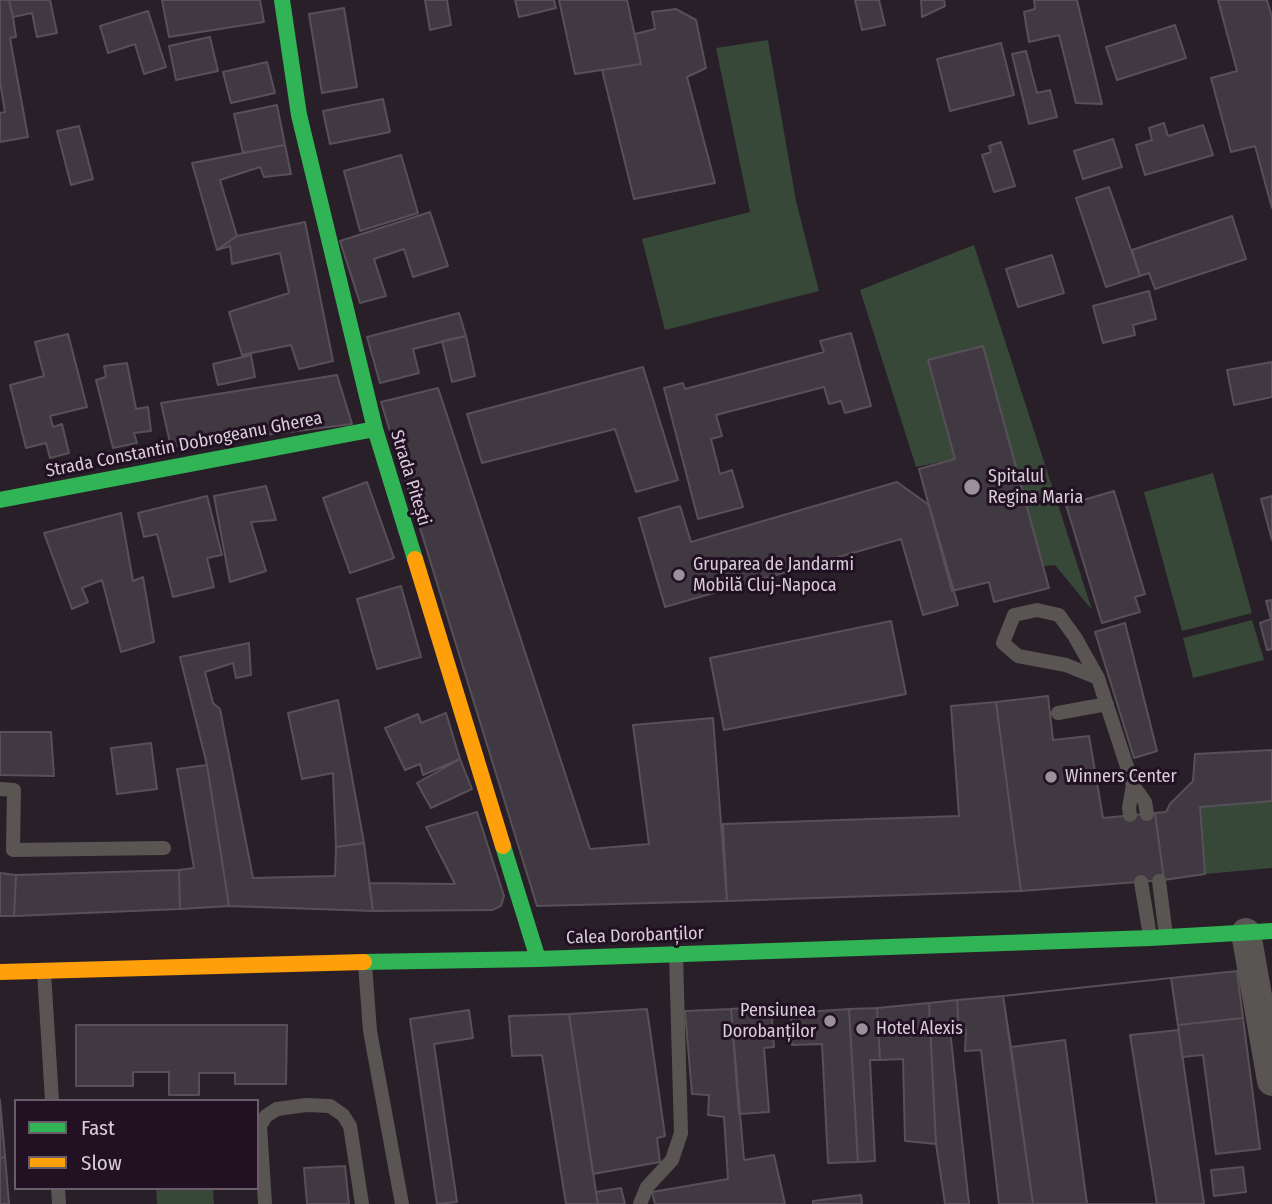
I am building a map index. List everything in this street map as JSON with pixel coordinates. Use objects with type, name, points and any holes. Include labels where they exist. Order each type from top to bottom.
[{"type":"street","name":"Strada Pitești","points":[[282,0],[299,115],[374,429],[538,959]]},
{"type":"street","name":"Strada Constantin Dobrogeanu Gherea","points":[[0,500],[374,429]]},
{"type":"street","name":"Calea Dorobanților","points":[[0,972],[538,959],[1259,932]]},
{"type":"street","points":[[1259,932],[1272,1080]]},
{"type":"lane","points":[[1098,678],[1066,665],[1018,656],[1003,643],[1014,615],[1037,610],[1059,615],[1075,637],[1098,678],[1133,785],[1146,802],[1147,814]]},
{"type":"lane","points":[[1058,713],[1107,704]]},
{"type":"lane","points":[[1130,815],[1133,785]]},
{"type":"lane","points":[[0,789],[14,789],[13,850],[164,848]]},
{"type":"lane","points":[[1158,937],[1159,881]]},
{"type":"lane","points":[[1141,882],[1158,937]]},
{"type":"lane","points":[[640,1204],[647,1187],[672,1160],[681,1133],[676,954]]},
{"type":"lane","points":[[365,962],[370,1031],[402,1204]]},
{"type":"lane","points":[[44,971],[52,1099]]},
{"type":"lane","points":[[265,1204],[260,1126],[266,1116],[277,1109],[306,1105],[330,1106],[344,1115],[350,1126],[362,1204]]},
{"type":"green space","points":[[768,40],[796,201],[819,291],[665,330],[642,239],[750,212],[716,48]]},
{"type":"green space","points":[[974,245],[1092,610],[1055,565],[1043,566],[983,346],[928,360],[955,459],[916,467],[860,290]]},
{"type":"green space","points":[[1213,473],[1252,613],[1182,631],[1144,492]]},
{"type":"green space","points":[[1252,620],[1264,660],[1193,678],[1183,638]]},
{"type":"green space","points":[[1272,801],[1272,868],[1205,874],[1200,807]]},
{"type":"green space","points":[[156,1190],[213,1190],[214,1204],[157,1204]]},
{"type":"building","points":[[0,0],[9,0],[13,17],[16,37],[10,38],[28,137],[0,142],[0,113],[5,112],[0,82]]},
{"type":"building","points":[[9,0],[50,0],[57,33],[37,37],[32,13],[13,17]]},
{"type":"building","points":[[162,0],[260,0],[264,22],[169,37]]},
{"type":"building","points":[[425,0],[447,0],[451,25],[430,30]]},
{"type":"building","points":[[515,0],[554,0],[556,8],[519,17]]},
{"type":"building","points":[[559,0],[627,0],[641,64],[575,74]]},
{"type":"building","points":[[855,0],[879,0],[885,25],[862,30]]},
{"type":"building","points":[[921,0],[944,0],[945,6],[922,17]]},
{"type":"building","points":[[1034,0],[1077,0],[1102,104],[1076,103],[1059,35],[1029,42],[1024,12],[1035,9]]},
{"type":"building","points":[[1218,0],[1267,0],[1272,17],[1272,208],[1255,146],[1231,152],[1211,78],[1237,71]]},
{"type":"building","points":[[344,8],[357,87],[322,93],[309,14]]},
{"type":"building","points":[[676,9],[696,20],[706,68],[687,77],[715,183],[634,199],[602,70],[641,64],[635,34],[655,29],[652,12]]},
{"type":"building","points":[[148,11],[166,67],[144,74],[135,44],[108,53],[100,26]]},
{"type":"building","points":[[1175,25],[1186,58],[1117,80],[1106,47]]},
{"type":"building","points":[[210,37],[218,71],[176,80],[169,46]]},
{"type":"building","points":[[1001,43],[1014,95],[950,111],[937,59]]},
{"type":"building","points":[[1026,51],[1037,93],[1050,90],[1057,117],[1029,124],[1012,54]]},
{"type":"building","points":[[267,62],[275,93],[231,103],[223,72]]},
{"type":"building","points":[[383,99],[390,132],[330,144],[323,111]]},
{"type":"building","points":[[277,105],[285,145],[243,153],[234,114]]},
{"type":"building","points":[[1164,123],[1168,136],[1203,125],[1213,155],[1145,175],[1136,145],[1152,140],[1149,128]]},
{"type":"building","points":[[79,126],[93,179],[71,185],[57,131]]},
{"type":"building","points":[[1113,139],[1122,167],[1083,179],[1074,151]]},
{"type":"building","points":[[1001,142],[1015,186],[994,192],[982,155],[991,152],[989,146]]},
{"type":"building","points":[[285,145],[291,174],[264,177],[260,167],[220,180],[237,236],[217,250],[192,163]]},
{"type":"building","points":[[401,155],[418,213],[360,231],[344,171]]},
{"type":"building","points":[[1109,187],[1140,276],[1106,287],[1076,198]]},
{"type":"building","points":[[430,212],[448,266],[413,277],[404,249],[374,259],[386,296],[360,303],[340,241]]},
{"type":"building","points":[[1232,216],[1246,259],[1155,289],[1149,273],[1140,276],[1132,250]]},
{"type":"building","points":[[305,222],[333,361],[299,369],[291,345],[242,355],[229,312],[289,293],[280,253],[232,264],[230,246],[217,250],[237,236]]},
{"type":"building","points":[[1052,255],[1064,293],[1018,307],[1006,269]]},
{"type":"building","points":[[1149,291],[1156,319],[1133,325],[1135,335],[1103,343],[1093,306]]},
{"type":"building","points":[[459,313],[466,336],[413,349],[419,373],[380,383],[367,337]]},
{"type":"building","points":[[851,333],[871,406],[845,413],[841,401],[829,404],[824,387],[716,415],[722,436],[711,439],[720,474],[732,470],[743,507],[698,519],[664,388],[683,383],[685,389],[824,352],[820,341]]},
{"type":"building","points":[[68,334],[87,407],[50,416],[53,427],[62,424],[69,453],[50,458],[46,443],[26,448],[10,385],[44,376],[35,342]]},
{"type":"building","points":[[466,336],[475,376],[452,382],[442,341]]},
{"type":"building","name":"Spitalul Regina Maria","points":[[983,346],[1049,588],[994,602],[989,582],[952,591],[919,469],[955,459],[928,360]]},
{"type":"building","points":[[251,355],[255,377],[218,385],[213,364]]},
{"type":"building","points":[[1272,362],[1272,397],[1234,405],[1227,370]]},
{"type":"building","points":[[127,363],[136,409],[148,407],[151,431],[134,433],[137,443],[113,448],[96,380],[106,377],[104,366]]},
{"type":"building","points":[[643,367],[678,480],[636,492],[615,429],[482,463],[467,414]]},
{"type":"building","points":[[337,375],[352,424],[171,447],[161,403]]},
{"type":"building","points":[[438,388],[590,849],[649,844],[633,725],[713,718],[727,901],[537,906],[381,402]]},
{"type":"building","points":[[367,482],[394,558],[350,573],[323,498]]},
{"type":"building","points":[[897,482],[929,505],[958,605],[923,615],[901,539],[665,607],[639,518],[680,506],[691,542]]},
{"type":"building","points":[[266,486],[276,520],[251,522],[266,571],[230,582],[214,496]]},
{"type":"building","points":[[1114,491],[1145,594],[1135,597],[1140,612],[1102,623],[1066,505]]},
{"type":"building","points":[[207,496],[222,555],[207,558],[214,587],[173,597],[157,534],[144,537],[138,513]]},
{"type":"building","points":[[1272,496],[1272,540],[1261,499]]},
{"type":"building","points":[[121,513],[133,581],[143,577],[154,642],[121,652],[102,580],[82,588],[88,602],[72,609],[44,533]]},
{"type":"building","points":[[401,586],[421,657],[377,669],[357,599]]},
{"type":"building","points":[[1272,600],[1272,649],[1267,650],[1260,623],[1271,619],[1266,601]]},
{"type":"building","points":[[891,621],[906,694],[724,730],[710,658]]},
{"type":"building","points":[[1125,623],[1157,751],[1134,758],[1095,632]]},
{"type":"building","points":[[249,643],[251,675],[236,678],[233,663],[205,672],[213,703],[220,709],[253,878],[335,876],[336,847],[364,843],[373,911],[229,906],[207,765],[180,657]]},
{"type":"building","name":"Winners Center","points":[[1048,696],[1053,740],[1089,736],[1103,818],[1155,813],[1164,880],[1021,891],[996,702]]},
{"type":"building","points":[[338,700],[364,843],[336,847],[333,773],[302,779],[288,713]]},
{"type":"building","points":[[996,702],[1021,891],[727,901],[723,824],[959,816],[951,706]]},
{"type":"building","points":[[446,713],[460,759],[423,775],[420,764],[405,770],[385,728],[418,714],[421,723]]},
{"type":"building","points":[[0,732],[51,732],[54,776],[0,775]]},
{"type":"building","points":[[151,743],[157,789],[117,794],[111,748]]},
{"type":"building","points":[[1272,750],[1272,801],[1200,807],[1205,874],[1164,880],[1155,813],[1166,812],[1170,804],[1193,781],[1195,754]]},
{"type":"building","points":[[460,759],[472,789],[431,808],[417,783]]},
{"type":"building","points":[[207,765],[229,906],[180,909],[179,870],[194,868],[177,769]]},
{"type":"building","points":[[477,812],[504,896],[501,906],[492,910],[373,911],[369,883],[455,884],[426,827]]},
{"type":"building","points":[[179,870],[180,909],[14,916],[16,875]]},
{"type":"building","points":[[0,873],[16,875],[14,916],[0,916]]},
{"type":"building","points":[[1237,971],[1243,1018],[1178,1025],[1171,978]]},
{"type":"building","points":[[1171,978],[1204,1204],[1033,1204],[1003,996]]},
{"type":"building","points":[[1171,978],[1179,1030],[1130,1035],[1157,1204],[1087,1204],[1065,1040],[1011,1047],[1003,996]]},
{"type":"building","points":[[1003,996],[1033,1204],[999,1204],[981,1050],[965,1051],[966,1030],[959,1031],[957,1000]]},
{"type":"building","points":[[957,1000],[959,1031],[950,1030],[969,1204],[945,1204],[936,1144],[929,1003]]},
{"type":"building","points":[[929,1003],[936,1144],[905,1141],[903,1059],[880,1060],[877,1008]]},
{"type":"building","points":[[771,1006],[774,1047],[764,1048],[769,1112],[739,1114],[731,1009]]},
{"type":"building","points":[[877,1008],[880,1060],[870,1060],[875,1161],[858,1162],[849,1009]]},
{"type":"building","points":[[647,1009],[665,1136],[657,1138],[660,1162],[593,1174],[569,1014]]},
{"type":"building","points":[[731,1009],[744,1160],[774,1155],[785,1204],[655,1204],[652,1192],[728,1179],[724,1117],[708,1115],[709,1095],[692,1094],[685,1011]]},
{"type":"building","points":[[849,1009],[858,1162],[828,1163],[822,1044],[792,1045],[791,1013]]},
{"type":"building","points":[[469,1010],[473,1038],[434,1044],[457,1202],[437,1204],[410,1019]]},
{"type":"building","points":[[569,1014],[598,1204],[566,1204],[542,1055],[512,1056],[509,1016]]},
{"type":"building","points":[[1243,1018],[1260,1149],[1216,1154],[1203,1055],[1182,1057],[1178,1025]]},
{"type":"building","points":[[76,1025],[287,1025],[286,1084],[235,1084],[235,1073],[199,1073],[199,1095],[169,1095],[169,1072],[133,1072],[133,1086],[76,1086]]},
{"type":"building","points":[[0,1100],[5,1157],[0,1158]]},
{"type":"building","points":[[5,1157],[9,1204],[0,1204],[0,1158]]},
{"type":"building","points":[[345,1166],[349,1204],[307,1204],[304,1168]]},
{"type":"building","points":[[1243,1167],[1246,1192],[1214,1196],[1211,1170]]},
{"type":"building","points":[[621,1188],[625,1204],[598,1204],[596,1192]]},
{"type":"building","points":[[861,1195],[862,1204],[813,1204],[813,1201]]},
{"type":"traffic: fast","points":[[282,0],[299,115],[375,429],[415,559]]},
{"type":"traffic: fast","points":[[0,500],[375,429]]},
{"type":"traffic: fast","points":[[503,846],[538,959]]},
{"type":"traffic: fast","points":[[364,962],[538,959],[1151,938],[1272,931]]},
{"type":"traffic: slow","points":[[415,559],[503,846]]},
{"type":"traffic: slow","points":[[0,972],[364,962]]},
{"type":"place","name":"Spitalul Regina Maria","points":[[972,487]]},
{"type":"place","name":"Gruparea de Jandarmi Mobilă Cluj-Napoca","points":[[679,575]]},
{"type":"place","name":"Winners Center","points":[[1051,777]]},
{"type":"place","name":"Pensiunea Dorobanților","points":[[830,1021]]},
{"type":"place","name":"Hotel Alexis","points":[[862,1029]]}]
